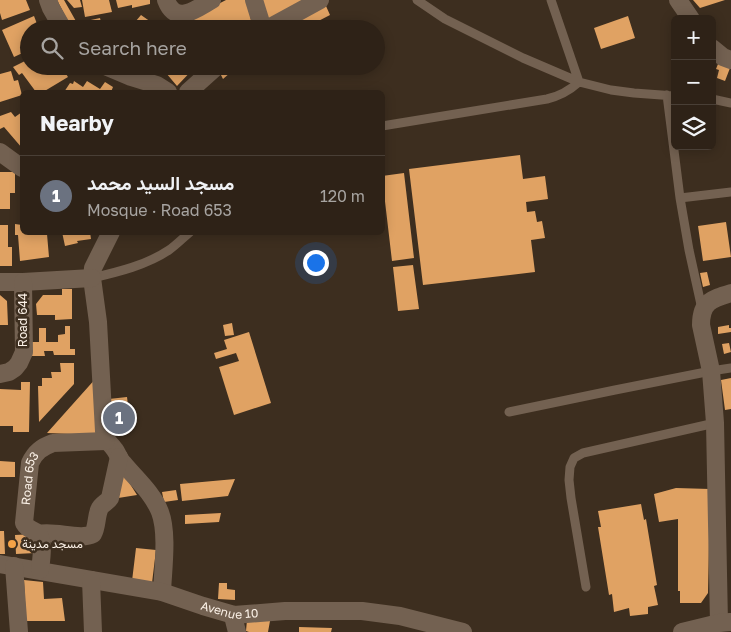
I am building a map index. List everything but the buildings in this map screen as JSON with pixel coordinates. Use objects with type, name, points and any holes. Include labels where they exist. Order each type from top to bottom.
[{"type":"street","points":[[48,0],[58,20]]},
{"type":"street","points":[[166,0],[172,11],[180,14],[189,12],[212,0]]},
{"type":"street","points":[[254,0],[260,20]]},
{"type":"street","points":[[283,20],[320,0]]},
{"type":"street","points":[[678,0],[688,15]]},
{"type":"street","points":[[716,51],[731,60]]},
{"type":"street","points":[[126,75],[157,84],[165,90]]},
{"type":"street","points":[[190,90],[207,75]]},
{"type":"street","points":[[0,152],[20,167]]},
{"type":"street","points":[[110,235],[93,268],[92,278],[97,309],[104,431],[106,441],[114,448],[119,457],[150,494],[161,513],[164,527],[162,592]]},
{"type":"street","points":[[0,282],[92,278]]},
{"type":"street","name":"Road 644","points":[[0,374],[15,368],[24,352],[23,282]]},
{"type":"street","points":[[682,632],[725,622],[711,371],[701,325],[702,311],[706,304],[711,300],[731,293]]},
{"type":"street","name":"Road 653","points":[[38,534],[27,528],[24,523],[30,464],[34,456],[45,445],[53,443],[106,441]]},
{"type":"street","points":[[40,570],[42,539],[38,534],[46,532],[86,536],[92,534],[95,530],[99,509],[110,498],[119,457]]},
{"type":"street","points":[[7,565],[19,632]]},
{"type":"street","name":"Avenue 10","points":[[7,565],[162,592],[203,606],[235,623],[285,611],[354,611],[397,624],[463,632]]},
{"type":"street","points":[[91,580],[93,632]]},
{"type":"lane","points":[[417,0],[453,23],[523,58],[578,82],[634,94],[671,95]]},
{"type":"lane","points":[[551,0],[578,82]]},
{"type":"lane","points":[[385,126],[547,99],[567,91],[578,82]]},
{"type":"lane","points":[[716,100],[731,103]]},
{"type":"lane","points":[[672,105],[680,198],[702,311]]},
{"type":"lane","points":[[680,198],[731,192]]},
{"type":"lane","points":[[92,278],[136,266],[153,259],[186,235]]},
{"type":"lane","points":[[509,412],[731,368]]},
{"type":"lane","points":[[586,587],[569,480],[570,467],[574,458],[583,453],[715,423]]},
{"type":"place","name":"مسجد السيد محمد","points":[[119,418]]},
{"type":"place","name":"مسجد مدينة","points":[[12,544]]}]
